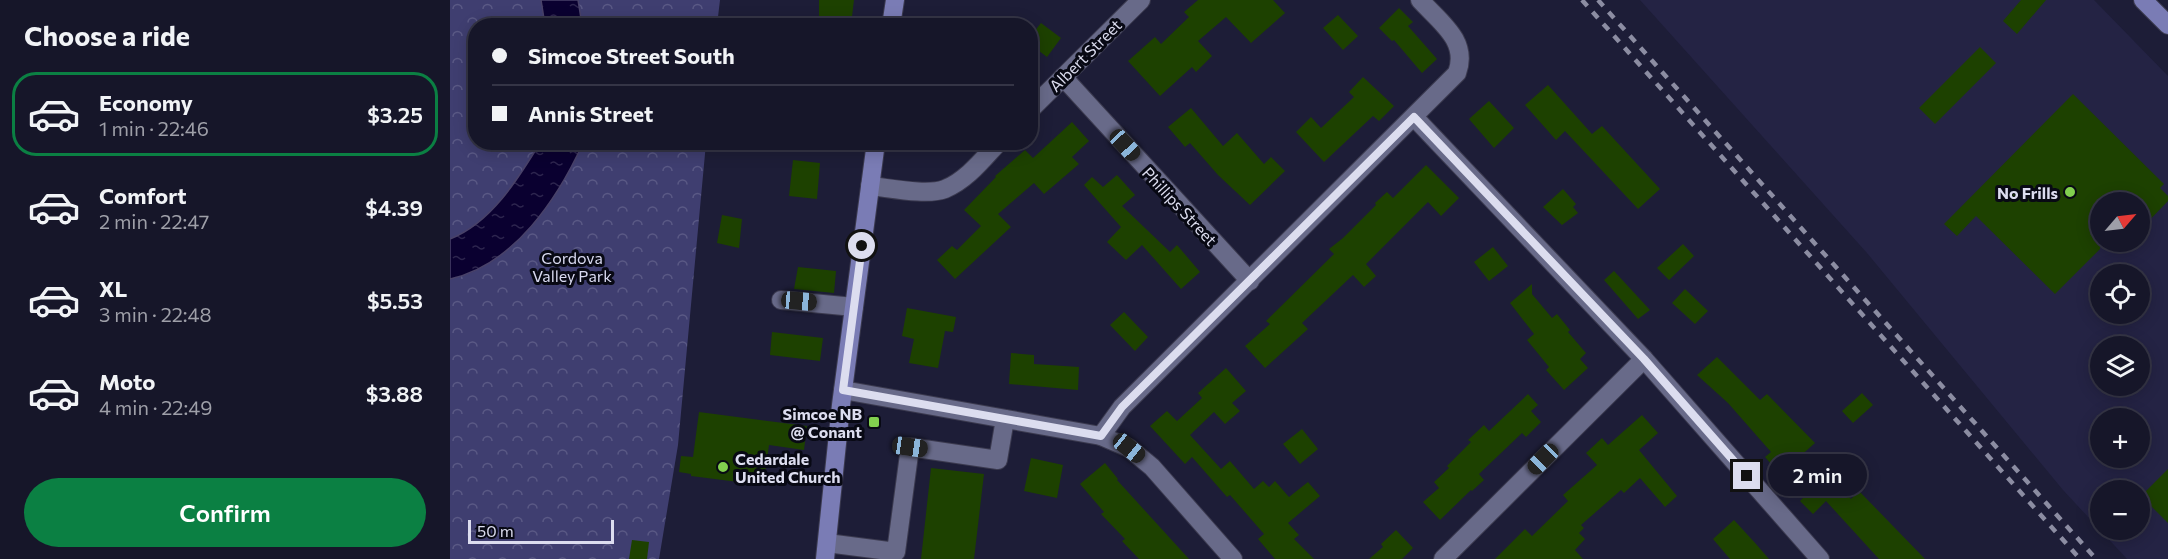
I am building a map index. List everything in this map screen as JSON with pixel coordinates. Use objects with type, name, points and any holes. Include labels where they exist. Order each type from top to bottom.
[{"type":"main road","points":[[892,18],[895,0]]},
{"type":"main road","points":[[2143,0],[2167,23]]},
{"type":"main road","points":[[826,551],[843,390],[875,150]]},
{"type":"street","name":"Albert Street","points":[[1038,102],[1141,0]]},
{"type":"street","points":[[1101,436],[1122,407],[1457,73],[1461,64],[1461,50],[1454,36],[1420,0]]},
{"type":"street","name":"Phillips Street","points":[[1062,77],[1250,281]]},
{"type":"street","points":[[1414,117],[1644,359],[1821,559]]},
{"type":"street","points":[[870,186],[925,191],[944,189],[967,176],[991,150]]},
{"type":"street","points":[[781,300],[854,307]]},
{"type":"street","points":[[1443,559],[1644,359]]},
{"type":"street","points":[[843,390],[1101,436],[1129,448],[1152,467],[1233,559]]},
{"type":"street","points":[[826,551],[896,552],[910,447],[998,460],[1005,419]]},
{"type":"shaded area","points":[[1640,0],[2094,0],[2168,76],[2168,559],[2127,559],[2109,540],[2150,540],[2150,480],[2090,480],[2090,519],[2063,490],[1867,253]]},
{"type":"green space","name":"Cordova Valley Park","points":[[450,0],[720,0],[718,18],[468,18],[468,150],[705,150],[678,445],[659,559],[450,559]]},
{"type":"water","points":[[541,0],[578,0],[581,18],[544,18]]},
{"type":"water","points":[[536,150],[580,150],[547,207],[514,244],[494,260],[450,279],[450,239],[465,232],[491,211]]},
{"type":"building","points":[[819,0],[854,0],[852,18],[819,18]]},
{"type":"building","points":[[1198,0],[1273,0],[1285,13],[1251,43],[1226,17],[1198,41],[1212,56],[1196,72],[1192,67],[1160,96],[1128,61],[1155,37],[1161,44],[1189,17],[1184,12]]},
{"type":"building","points":[[2021,0],[2046,0],[2017,34],[2003,21]]},
{"type":"building","points":[[1399,8],[1413,22],[1408,26],[1437,59],[1422,73],[1394,40],[1392,41],[1379,28]]},
{"type":"building","points":[[1338,15],[1358,36],[1343,50],[1323,28]]},
{"type":"building","points":[[1041,23],[1061,38],[1047,57],[1038,50],[1038,27]]},
{"type":"building","points":[[1980,47],[1996,63],[1935,124],[1919,108]]},
{"type":"building","points":[[1363,77],[1394,106],[1379,121],[1373,116],[1324,162],[1296,132],[1311,117],[1321,128],[1354,97],[1349,92]]},
{"type":"building","points":[[1548,85],[1592,134],[1602,126],[1660,189],[1638,209],[1565,131],[1556,140],[1525,105]]},
{"type":"building","name":"No Frills","points":[[2073,94],[2164,184],[2160,188],[2168,196],[2168,201],[2150,220],[2150,192],[2090,192],[2090,252],[2097,252],[2055,294],[1976,216],[1957,236],[1944,224]]},
{"type":"building","points":[[1489,101],[1514,128],[1494,148],[1469,119]]},
{"type":"building","points":[[1191,108],[1223,146],[1237,133],[1264,164],[1271,157],[1285,171],[1250,205],[1218,175],[1190,143],[1185,147],[1168,127]]},
{"type":"building","points":[[1072,122],[1089,141],[1072,157],[1079,164],[1044,194],[1034,183],[998,214],[1011,227],[955,279],[937,260],[952,246],[957,250],[981,226],[964,210],[995,176],[1025,150],[1033,158]]},
{"type":"building","points":[[793,160],[820,163],[817,199],[789,196]]},
{"type":"building","points":[[1426,165],[1459,198],[1441,216],[1428,202],[1366,264],[1376,276],[1364,287],[1353,275],[1302,323],[1308,329],[1265,368],[1245,346],[1270,324],[1266,321],[1334,254],[1329,249],[1376,205],[1375,203],[1387,192],[1393,198]]},
{"type":"building","points":[[1117,175],[1135,195],[1122,206],[1170,252],[1177,245],[1200,272],[1181,289],[1142,245],[1126,260],[1107,242],[1121,227],[1084,185],[1092,177],[1103,187]]},
{"type":"building","points":[[1563,189],[1576,204],[1573,207],[1578,213],[1562,225],[1543,207]]},
{"type":"building","points":[[722,215],[742,219],[739,248],[717,243]]},
{"type":"building","points":[[1683,244],[1694,256],[1669,280],[1657,268]]},
{"type":"building","points":[[1493,247],[1508,266],[1489,281],[1474,262]]},
{"type":"building","points":[[798,267],[836,271],[834,293],[794,289]]},
{"type":"building","points":[[1614,271],[1650,310],[1638,319],[1604,280]]},
{"type":"building","points":[[1532,284],[1532,294],[1552,318],[1557,314],[1570,330],[1568,332],[1586,353],[1580,359],[1588,368],[1564,390],[1546,370],[1549,367],[1527,340],[1534,334],[1510,303]]},
{"type":"building","points":[[1685,289],[1708,311],[1695,324],[1672,303]]},
{"type":"building","points":[[907,308],[956,317],[953,332],[945,331],[938,368],[909,363],[914,339],[902,336]]},
{"type":"building","points":[[1124,312],[1148,337],[1135,351],[1110,325]]},
{"type":"building","points":[[772,332],[823,338],[820,361],[770,355]]},
{"type":"building","points":[[1011,353],[1034,355],[1034,364],[1079,367],[1078,390],[1009,384]]},
{"type":"building","points":[[1717,357],[1760,400],[1767,394],[1815,443],[1780,474],[1765,457],[1771,452],[1728,403],[1697,375]]},
{"type":"building","points":[[1226,368],[1246,391],[1232,403],[1240,411],[1225,424],[1214,412],[1190,435],[1221,469],[1230,461],[1254,489],[1263,481],[1269,487],[1275,481],[1289,497],[1308,482],[1320,496],[1288,523],[1299,535],[1294,539],[1314,559],[1275,559],[1258,539],[1264,534],[1230,495],[1227,497],[1192,457],[1185,464],[1150,426],[1167,411],[1177,421],[1202,398],[1198,393]]},
{"type":"building","points":[[1862,393],[1873,405],[1853,423],[1842,411]]},
{"type":"building","points":[[1528,394],[1538,405],[1531,411],[1541,422],[1526,437],[1522,433],[1479,474],[1484,480],[1440,520],[1423,502],[1439,488],[1434,482],[1471,442],[1468,440],[1484,425],[1489,431]]},
{"type":"building","points":[[699,412],[807,426],[804,450],[769,445],[764,482],[755,481],[754,484],[691,476],[691,474],[679,472],[681,456],[693,457]]},
{"type":"building","points":[[1642,415],[1658,433],[1639,450],[1677,496],[1665,507],[1640,478],[1624,493],[1621,490],[1581,525],[1584,528],[1579,533],[1585,539],[1575,550],[1583,559],[1495,559],[1525,529],[1532,536],[1568,501],[1563,495],[1597,465],[1586,453],[1602,438],[1608,445]]},
{"type":"building","points":[[1302,429],[1318,449],[1300,464],[1283,444]]},
{"type":"building","points":[[1031,458],[1063,465],[1057,498],[1024,491]]},
{"type":"building","points":[[1105,463],[1117,480],[1189,559],[1139,559],[1122,541],[1125,539],[1101,514],[1104,512],[1080,484]]},
{"type":"building","points":[[931,468],[984,474],[974,559],[921,559]]},
{"type":"building","points":[[2168,469],[2168,523],[2150,505],[2150,487]]},
{"type":"building","points":[[1826,474],[1851,499],[1859,491],[1925,559],[1879,559],[1826,501],[1813,514],[1800,501]]},
{"type":"building","points":[[1734,520],[1769,559],[1730,559],[1713,539]]},
{"type":"building","points":[[1396,530],[1413,548],[1402,559],[1369,559],[1383,547],[1381,544]]},
{"type":"building","points":[[632,540],[649,542],[647,559],[629,559]]},
{"type":"railway","points":[[1582,0],[2080,559]]},
{"type":"railway","points":[[1598,0],[2096,559]]},
{"type":"place","name":"No Frills","points":[[2070,192]]},
{"type":"place","name":"Simcoe NB @ Conant","points":[[874,422]]},
{"type":"place","name":"Cedardale United Church","points":[[723,467]]},
{"type":"route","points":[[862,246],[843,390],[1101,436],[1122,407],[1414,117],[1644,359],[1747,476]]}]
